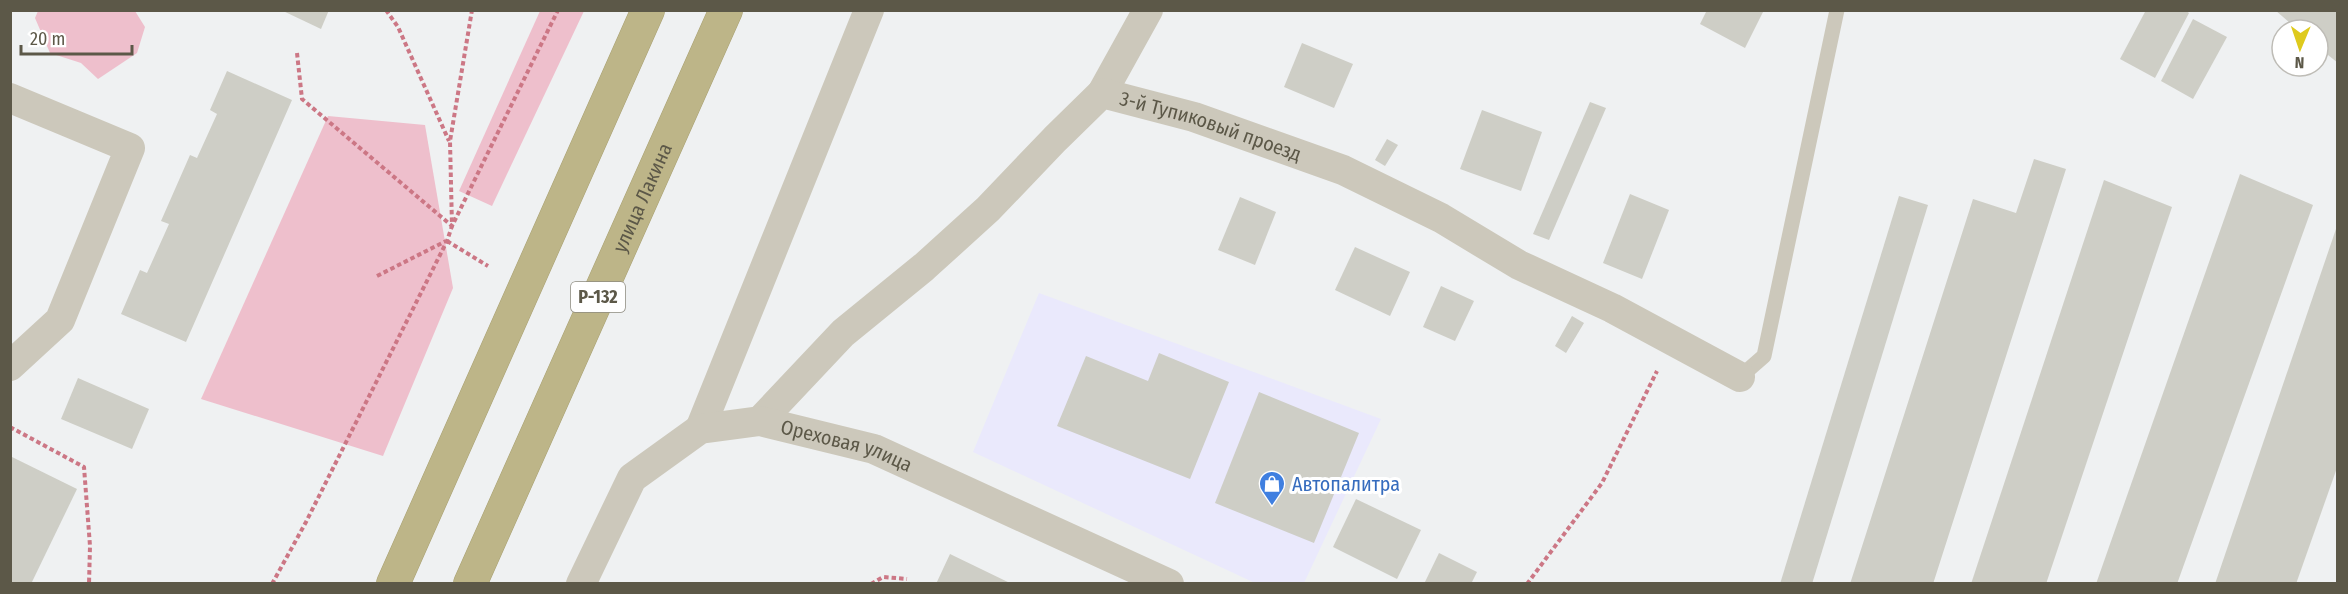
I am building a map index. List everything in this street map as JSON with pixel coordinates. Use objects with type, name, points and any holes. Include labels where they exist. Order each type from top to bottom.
[{"type":"highway","points":[[393,584],[648,10]]},
{"type":"highway","name":"улица Лакина","points":[[470,584],[726,10]]},
{"type":"street","points":[[700,429],[869,10]]},
{"type":"street","points":[[1102,93],[1148,10]]},
{"type":"street","name":"3-й Тупиковый проезд","points":[[760,421],[843,333],[924,267],[988,209],[1102,93],[1194,117],[1343,170],[1441,218],[1519,265],[1612,309],[1740,376]]},
{"type":"street","points":[[10,98],[130,148],[60,320],[10,366]]},
{"type":"street","name":"Ореховая улица","points":[[581,584],[632,478],[700,429],[760,421],[874,449],[1169,584]]},
{"type":"lane","points":[[1740,376],[1764,356],[1838,10]]},
{"type":"path","points":[[386,10],[398,27],[450,141]]},
{"type":"path","points":[[452,226],[450,141],[472,10]]},
{"type":"path","points":[[272,584],[306,522],[447,241],[452,226],[558,10]]},
{"type":"path","points":[[297,53],[302,99],[452,226]]},
{"type":"path","points":[[447,241],[488,266]]},
{"type":"path","points":[[377,276],[447,241]]},
{"type":"path","points":[[1527,584],[1602,483],[1672,340]]},
{"type":"path","points":[[10,427],[84,467],[90,546],[89,584]]},
{"type":"path","points":[[871,584],[883,577],[907,579]]},
{"type":"shaded area","points":[[38,11],[135,11],[145,27],[137,53],[98,79],[81,63],[50,53],[35,18]]},
{"type":"shaded area","points":[[540,11],[584,11],[492,206],[459,191]]},
{"type":"shaded area","points":[[328,116],[425,125],[453,288],[383,456],[201,399]]},
{"type":"shaded area","points":[[1039,293],[1381,419],[1304,583],[1255,583],[973,452]]},
{"type":"building","points":[[281,10],[329,10],[321,29]]},
{"type":"building","points":[[1707,10],[1764,10],[1745,48],[1700,24]]},
{"type":"building","points":[[2146,10],[2185,10],[2189,13],[2155,78],[2120,59]]},
{"type":"building","points":[[2275,10],[2338,10],[2338,63],[2330,57],[2330,18],[2284,18]]},
{"type":"building","points":[[2193,19],[2227,37],[2193,99],[2161,81]]},
{"type":"building","points":[[1302,43],[1353,64],[1334,108],[1284,87]]},
{"type":"building","points":[[227,71],[292,100],[186,342],[121,314],[140,270],[147,273],[169,224],[161,221],[190,155],[197,158],[217,114],[210,110]]},
{"type":"building","points":[[1590,102],[1606,108],[1549,240],[1533,234]]},
{"type":"building","points":[[1482,110],[1542,132],[1521,191],[1460,169]]},
{"type":"building","points":[[1387,139],[1398,145],[1385,166],[1375,160]]},
{"type":"building","points":[[2034,159],[2066,169],[1933,584],[1850,584],[1973,199],[2016,213]]},
{"type":"building","points":[[2240,174],[2313,205],[2177,584],[2096,584]]},
{"type":"building","points":[[2104,180],[2172,207],[2046,584],[1971,584]]},
{"type":"building","points":[[1630,194],[1669,210],[1642,279],[1603,263]]},
{"type":"building","points":[[1899,196],[1928,205],[1812,584],[1780,584]]},
{"type":"building","points":[[1240,197],[1276,212],[1255,265],[1218,250]]},
{"type":"building","points":[[2337,226],[2338,465],[2296,584],[2215,584]]},
{"type":"building","points":[[1355,247],[1410,272],[1390,316],[1335,290]]},
{"type":"building","points":[[1441,286],[1474,301],[1455,341],[1423,327]]},
{"type":"building","points":[[1572,316],[1584,323],[1566,353],[1555,346]]},
{"type":"building","points":[[1159,353],[1229,382],[1190,479],[1057,426],[1086,356],[1148,381]]},
{"type":"building","points":[[78,378],[149,409],[132,449],[61,419]]},
{"type":"building","points":[[1259,392],[1359,433],[1314,543],[1215,503]]},
{"type":"building","points":[[10,456],[77,489],[31,584],[10,584]]},
{"type":"building","points":[[1356,499],[1421,530],[1397,579],[1333,547]]},
{"type":"building","points":[[1439,553],[1477,572],[1471,584],[1424,584]]},
{"type":"building","points":[[950,554],[1012,584],[936,584]]},
{"type":"place","name":"Автопалитра","points":[[1272,507]]}]
